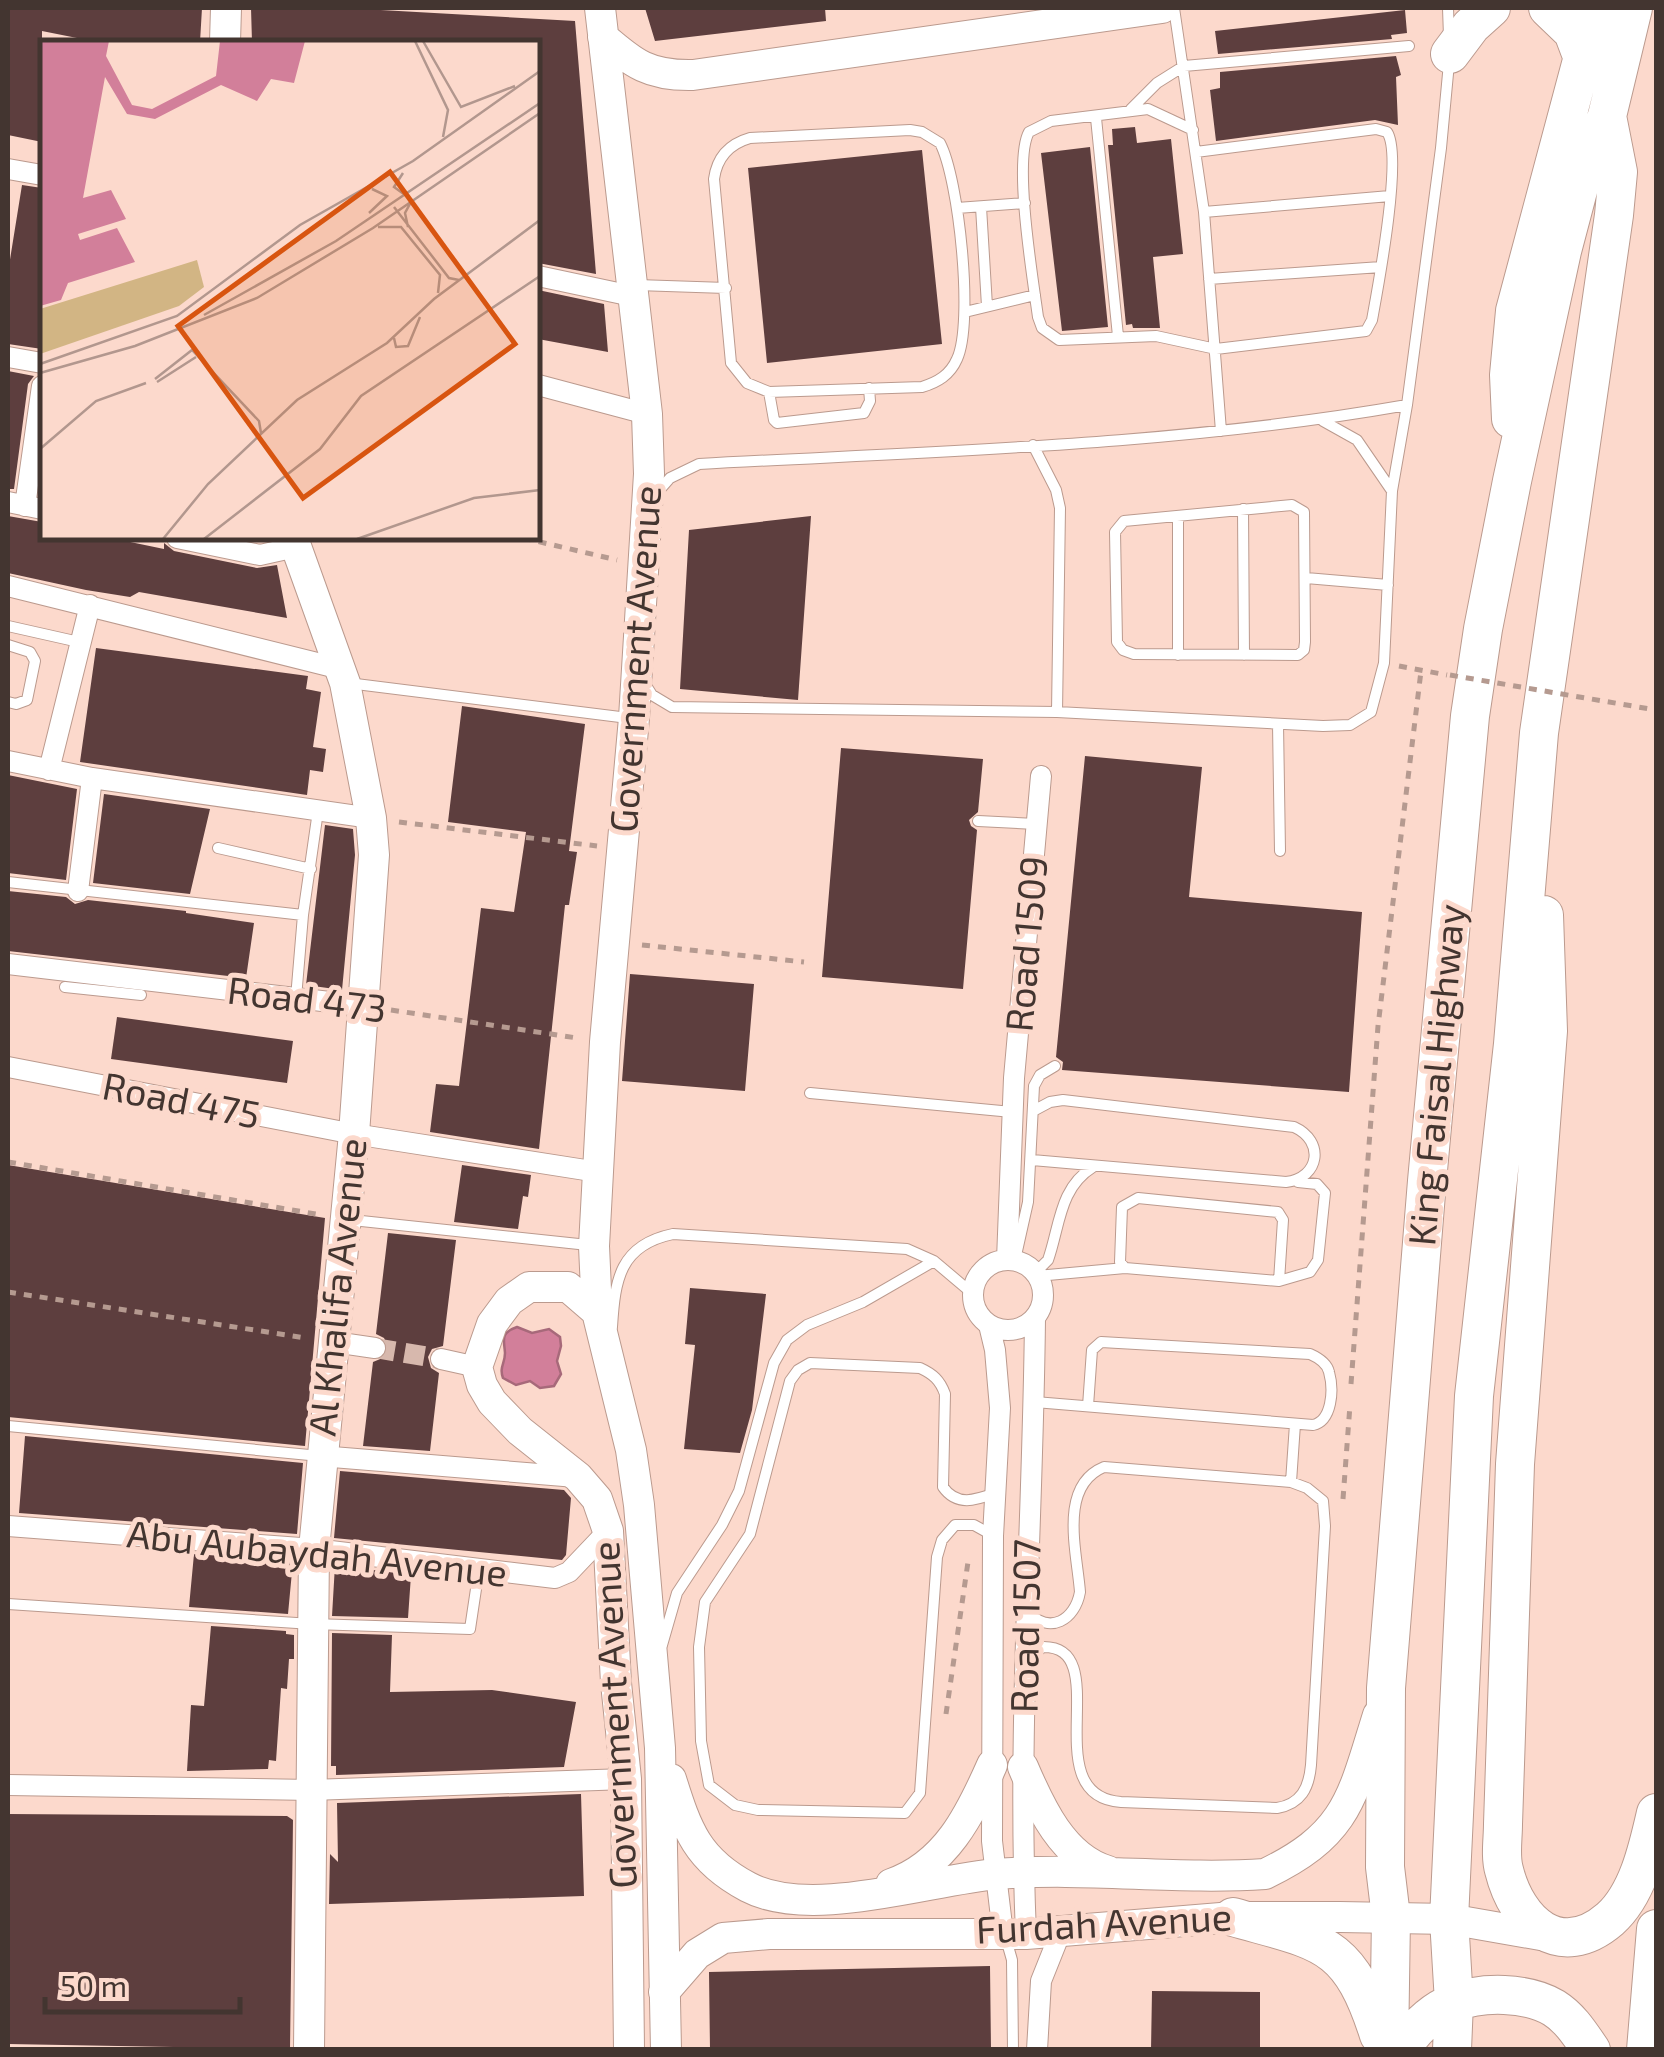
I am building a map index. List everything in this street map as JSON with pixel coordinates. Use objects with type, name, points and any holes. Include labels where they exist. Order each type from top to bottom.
[{"type":"highway","points":[[1450,54],[1491,8]]},
{"type":"highway","points":[[1548,8],[1574,32],[1582,56]]},
{"type":"highway","points":[[1512,481],[1510,375],[1515,312],[1596,8]]},
{"type":"highway","name":"King Faisal Highway","points":[[1386,2050],[1391,1917],[1384,1867],[1386,1688],[1470,716],[1512,481],[1567,234],[1580,184],[1608,116],[1633,8]]},
{"type":"highway","name":"King Faisal Highway","points":[[1452,2050],[1454,2002],[1449,1919],[1474,1396],[1513,1044],[1540,733],[1614,215],[1618,172],[1608,116]]},
{"type":"highway","points":[[1540,733],[1548,1031],[1516,1464],[1503,1866],[1514,1900],[1527,1920],[1544,1933],[1563,1938],[1592,1930],[1612,1918],[1631,1891],[1648,1848],[1656,1813]]},
{"type":"highway","points":[[1234,1917],[1315,1941],[1337,1956],[1366,1992],[1386,2050]]},
{"type":"highway","points":[[1646,2050],[1656,1929]]},
{"type":"highway","points":[[1400,2050],[1415,2029],[1454,2002],[1490,1996],[1523,1997],[1553,2008],[1574,2025],[1591,2050]]},
{"type":"main road","points":[[225,40],[226,8]]},
{"type":"main road","points":[[601,22],[636,65],[654,72],[692,75],[1162,8]]},
{"type":"main road","name":"Government Avenue","points":[[601,22],[647,414],[647,503],[634,718],[605,1042],[594,1246],[596,1312],[632,1450],[640,1504],[660,1748],[666,2050]]},
{"type":"main road","name":"Al Khalifa Avenue","points":[[294,542],[341,675],[372,818],[374,855],[354,1134],[314,1549],[310,2050]]},
{"type":"main road","points":[[477,1367],[492,1324],[509,1301],[529,1287],[568,1287],[596,1312]]},
{"type":"main road","name":"Government Avenue","points":[[477,1367],[482,1385],[508,1419],[596,1498],[608,1531],[616,1683],[626,1779],[629,2050]]},
{"type":"main road","name":"Furdah Avenue","points":[[660,1748],[688,1834],[714,1864],[750,1888],[780,1897],[849,1899],[1009,1874],[1265,1874],[1298,1858],[1336,1826],[1354,1794],[1386,1688]]},
{"type":"main road","points":[[849,1899],[906,1879],[940,1855],[968,1820],[992,1765]]},
{"type":"main road","points":[[1023,1766],[1036,1799],[1075,1853],[1092,1866],[1120,1874]]},
{"type":"main road","name":"Furdah Avenue","points":[[664,1992],[697,1954],[723,1938],[769,1934],[1014,1934],[1234,1917],[1391,1917],[1449,1919],[1563,1938]]},
{"type":"street","points":[[8,169],[40,175]]},
{"type":"street","points":[[540,276],[632,291]]},
{"type":"street","points":[[8,357],[40,363]]},
{"type":"street","points":[[540,386],[647,414]]},
{"type":"street","points":[[25,506],[40,400]]},
{"type":"street","points":[[194,540],[260,556],[294,542]]},
{"type":"street","points":[[8,586],[341,675]]},
{"type":"street","points":[[49,770],[90,605]]},
{"type":"street","points":[[8,761],[92,778],[372,818]]},
{"type":"street","name":"Road 1509","points":[[1018,1265],[1012,1112],[1041,776]]},
{"type":"street","points":[[78,891],[92,778]]},
{"type":"street","name":"Road 473","points":[[8,964],[108,984],[364,1006]]},
{"type":"street","name":"Road 475","points":[[8,1067],[354,1134],[598,1172]]},
{"type":"street","points":[[1018,1265],[1043,1297],[1035,1318],[1018,1329],[989,1325],[976,1309],[972,1294],[982,1271],[1018,1265]]},
{"type":"street","name":"Road 1507","points":[[1009,1874],[1023,1766],[1024,1606],[1035,1402],[1035,1318]]},
{"type":"street","name":"Road 1507","points":[[989,1325],[1000,1408],[993,1536],[992,1765],[1014,1934]]},
{"type":"street","points":[[334,1342],[375,1348]]},
{"type":"street","points":[[441,1359],[477,1367]]},
{"type":"street","points":[[320,1456],[578,1478]]},
{"type":"street","name":"Abu Aubaydah Avenue","points":[[8,1526],[314,1549],[555,1578],[569,1572],[608,1531]]},
{"type":"street","points":[[8,1785],[310,1790],[626,1779]]},
{"type":"street","points":[[1037,2050],[1041,1981],[1061,1932]]},
{"type":"lane","points":[[1174,8],[1204,212],[1221,430]]},
{"type":"lane","points":[[637,672],[652,694],[672,707],[1056,712],[1350,725],[1371,712],[1384,663],[1392,490],[1441,148],[1450,54],[1448,8]]},
{"type":"lane","points":[[1130,110],[1158,83],[1184,66],[1408,46]]},
{"type":"lane","points":[[1193,130],[1148,109],[1052,121],[1029,132],[1022,150],[1035,295],[1042,328],[1059,340],[1156,336],[1216,348],[1366,331],[1372,320],[1381,266],[1393,141],[1382,130],[1196,152]]},
{"type":"lane","points":[[1096,118],[1118,336]]},
{"type":"lane","points":[[922,132],[940,143],[944,151],[957,208],[965,312],[958,358],[946,376],[922,387],[768,392],[748,383],[731,363],[714,179],[721,157],[738,142],[786,136],[922,132]]},
{"type":"lane","points":[[1204,212],[1390,196]]},
{"type":"lane","points":[[957,208],[1026,203]]},
{"type":"lane","points":[[980,207],[987,306]]},
{"type":"lane","points":[[1208,279],[1381,266]]},
{"type":"lane","points":[[632,291],[726,288]]},
{"type":"lane","points":[[965,312],[1035,295]]},
{"type":"lane","points":[[768,392],[774,420],[778,422],[864,412],[870,401],[869,388]]},
{"type":"lane","points":[[647,503],[670,478],[699,464],[1034,446],[1322,420],[1407,405]]},
{"type":"lane","points":[[1322,420],[1357,440],[1392,490]]},
{"type":"lane","points":[[1034,446],[1056,490],[1060,508],[1056,712]]},
{"type":"lane","points":[[1292,506],[1304,512],[1304,650],[1298,655],[1128,653],[1117,642],[1115,532],[1124,521],[1178,516],[1292,506]]},
{"type":"lane","points":[[1243,509],[1244,655]]},
{"type":"lane","points":[[1178,516],[1178,655]]},
{"type":"lane","points":[[1306,578],[1388,585]]},
{"type":"lane","points":[[8,626],[79,642]]},
{"type":"lane","points":[[8,646],[30,652],[35,661],[27,700],[8,702]]},
{"type":"lane","points":[[341,675],[634,718]]},
{"type":"lane","points":[[1278,724],[1280,850]]},
{"type":"lane","points":[[296,1000],[318,810]]},
{"type":"lane","points":[[978,820],[1037,824]]},
{"type":"lane","points":[[218,848],[310,869]]},
{"type":"lane","points":[[8,882],[303,915]]},
{"type":"lane","points":[[64,987],[108,984],[141,996]]},
{"type":"lane","points":[[1018,1265],[1032,1160],[1035,1082],[1044,1070],[1055,1066]]},
{"type":"lane","points":[[810,1093],[1012,1112]]},
{"type":"lane","points":[[1035,1110],[1063,1100],[1294,1127],[1309,1137],[1315,1154],[1310,1171],[1295,1181]]},
{"type":"lane","points":[[1018,1265],[1125,1268],[1279,1281],[1310,1272],[1318,1260],[1325,1192],[1318,1184],[1032,1160]]},
{"type":"lane","points":[[1018,1265],[1042,1267],[1048,1260],[1065,1198],[1076,1180],[1094,1167]]},
{"type":"lane","points":[[1125,1268],[1120,1262],[1122,1207],[1138,1198],[1278,1212],[1283,1220],[1279,1281]]},
{"type":"lane","points":[[344,1219],[594,1246]]},
{"type":"lane","points":[[612,1368],[616,1282],[630,1257],[654,1236],[685,1232],[907,1249],[934,1262],[972,1294]]},
{"type":"lane","points":[[654,1690],[677,1593],[740,1491],[774,1364],[787,1340],[807,1325],[862,1302],[934,1262]]},
{"type":"lane","points":[[1035,1402],[1317,1424],[1328,1414],[1330,1374],[1310,1354],[1101,1342],[1092,1350],[1088,1406]]},
{"type":"lane","points":[[993,1536],[974,1525],[956,1524],[946,1532],[936,1557],[920,1793],[914,1805],[905,1813],[775,1811],[736,1804],[715,1792],[709,1785],[701,1741],[699,1646],[705,1602],[750,1534],[790,1381],[798,1370],[817,1363],[920,1368],[928,1372],[942,1385],[945,1394],[943,1487],[949,1495],[962,1500],[974,1501],[996,1494]]},
{"type":"lane","points":[[1291,1482],[1295,1424]]},
{"type":"lane","points":[[8,1426],[320,1456]]},
{"type":"lane","points":[[1024,1606],[1034,1619],[1050,1624],[1066,1619],[1076,1607],[1080,1592],[1075,1504],[1084,1480],[1097,1470],[1114,1467],[1291,1482],[1316,1494],[1325,1509],[1311,1765],[1307,1787],[1295,1802],[1277,1808],[1122,1802],[1099,1797],[1090,1790],[1080,1769],[1075,1677],[1070,1657],[1062,1650],[1042,1647],[1025,1660]]},
{"type":"lane","points":[[8,1604],[312,1624],[470,1629],[479,1567]]},
{"type":"lane","points":[[1012,2050],[1014,1934]]},
{"type":"path","points":[[531,540],[644,567]]},
{"type":"path","points":[[1342,1517],[1378,1026],[1421,671],[1656,710]]},
{"type":"path","points":[[372,818],[622,849]]},
{"type":"path","points":[[614,942],[804,962]]},
{"type":"path","name":"Road 473","points":[[364,1006],[605,1042]]},
{"type":"path","points":[[8,1162],[344,1219]]},
{"type":"path","points":[[8,1292],[334,1342]]},
{"type":"shaded area","points":[[517,1327],[532,1333],[549,1329],[560,1337],[557,1361],[561,1374],[554,1386],[540,1388],[530,1381],[516,1385],[503,1378],[504,1337]]},
{"type":"building","points":[[8,8],[202,8],[200,40],[87,40],[42,31],[40,142],[8,135]]},
{"type":"building","points":[[251,8],[345,8],[575,21],[596,274],[540,263],[540,40],[252,40]]},
{"type":"building","points":[[645,8],[825,8],[826,21],[655,41]]},
{"type":"building","points":[[1405,10],[1407,33],[1391,35],[1392,39],[1218,54],[1215,31]]},
{"type":"building","points":[[1396,56],[1401,75],[1396,77],[1398,125],[1375,120],[1216,141],[1210,90],[1220,88],[1220,72]]},
{"type":"building","points":[[1135,127],[1137,143],[1171,139],[1183,254],[1153,257],[1160,328],[1126,325],[1108,145],[1113,145],[1112,129]]},
{"type":"building","points":[[1090,147],[1108,327],[1062,331],[1041,153]]},
{"type":"building","points":[[922,150],[942,344],[767,363],[748,168]]},
{"type":"building","points":[[22,185],[40,188],[40,349],[8,344],[8,272]]},
{"type":"building","points":[[540,290],[604,304],[608,352],[540,339]]},
{"type":"building","points":[[8,371],[34,376],[28,384],[14,489],[8,489]]},
{"type":"building","points":[[8,516],[40,522],[40,540],[121,540],[164,549],[164,543],[174,551],[257,568],[277,565],[287,618],[139,592],[130,597],[86,590],[8,573]]},
{"type":"building","points":[[811,516],[798,700],[680,689],[689,530]]},
{"type":"building","points":[[96,648],[308,676],[306,689],[321,692],[313,747],[326,749],[323,772],[310,770],[307,795],[80,762]]},
{"type":"building","points":[[462,706],[585,724],[569,851],[577,852],[569,905],[565,905],[539,1149],[430,1132],[436,1084],[459,1086],[481,908],[514,912],[526,832],[448,822]]},
{"type":"building","points":[[841,748],[983,759],[978,812],[969,820],[977,830],[963,989],[822,977]]},
{"type":"building","points":[[1085,756],[1202,767],[1189,897],[1362,912],[1349,1092],[1062,1070],[1063,1062],[1056,1057]]},
{"type":"building","points":[[8,775],[77,789],[66,880],[8,873]]},
{"type":"building","points":[[104,794],[210,809],[190,894],[93,883]]},
{"type":"building","points":[[325,825],[353,829],[355,855],[342,990],[306,985]]},
{"type":"building","points":[[8,891],[66,897],[75,904],[88,900],[254,923],[246,978],[8,951]]},
{"type":"building","points":[[630,974],[754,984],[745,1091],[622,1081]]},
{"type":"building","points":[[117,1017],[293,1041],[287,1083],[111,1059]]},
{"type":"building","points":[[8,1165],[325,1218],[305,1446],[8,1417]]},
{"type":"building","points":[[462,1165],[531,1175],[518,1229],[454,1222]]},
{"type":"building","points":[[388,1233],[456,1240],[443,1346],[432,1349],[428,1357],[431,1368],[439,1373],[430,1451],[363,1446],[373,1362],[385,1357],[389,1349],[384,1338],[376,1334]]},
{"type":"building","points":[[690,1288],[766,1294],[752,1410],[740,1453],[684,1449],[695,1345],[685,1344]]},
{"type":"building","points":[[25,1436],[303,1463],[297,1534],[19,1513]]},
{"type":"building","points":[[340,1471],[564,1490],[571,1498],[566,1555],[562,1560],[334,1538]]},
{"type":"building","points":[[194,1554],[293,1561],[288,1614],[189,1607]]},
{"type":"building","points":[[335,1565],[411,1575],[408,1618],[332,1616]]},
{"type":"building","points":[[211,1626],[286,1631],[294,1635],[294,1659],[289,1659],[287,1689],[281,1688],[276,1761],[269,1760],[268,1769],[187,1771],[191,1705],[204,1706]]},
{"type":"building","points":[[332,1633],[392,1635],[390,1692],[492,1690],[576,1702],[564,1767],[336,1775],[336,1766],[331,1766]]},
{"type":"building","points":[[581,1794],[584,1896],[329,1904],[330,1854],[338,1862],[337,1803]]},
{"type":"building","points":[[8,1814],[287,1816],[293,1820],[290,2049],[8,2044]]},
{"type":"building","points":[[990,1966],[991,2050],[710,2050],[709,1972]]},
{"type":"building","points":[[1152,1991],[1260,1992],[1260,2050],[1151,2050]]},
{"type":"tunnel","points":[[375,1348],[441,1359]]}]
